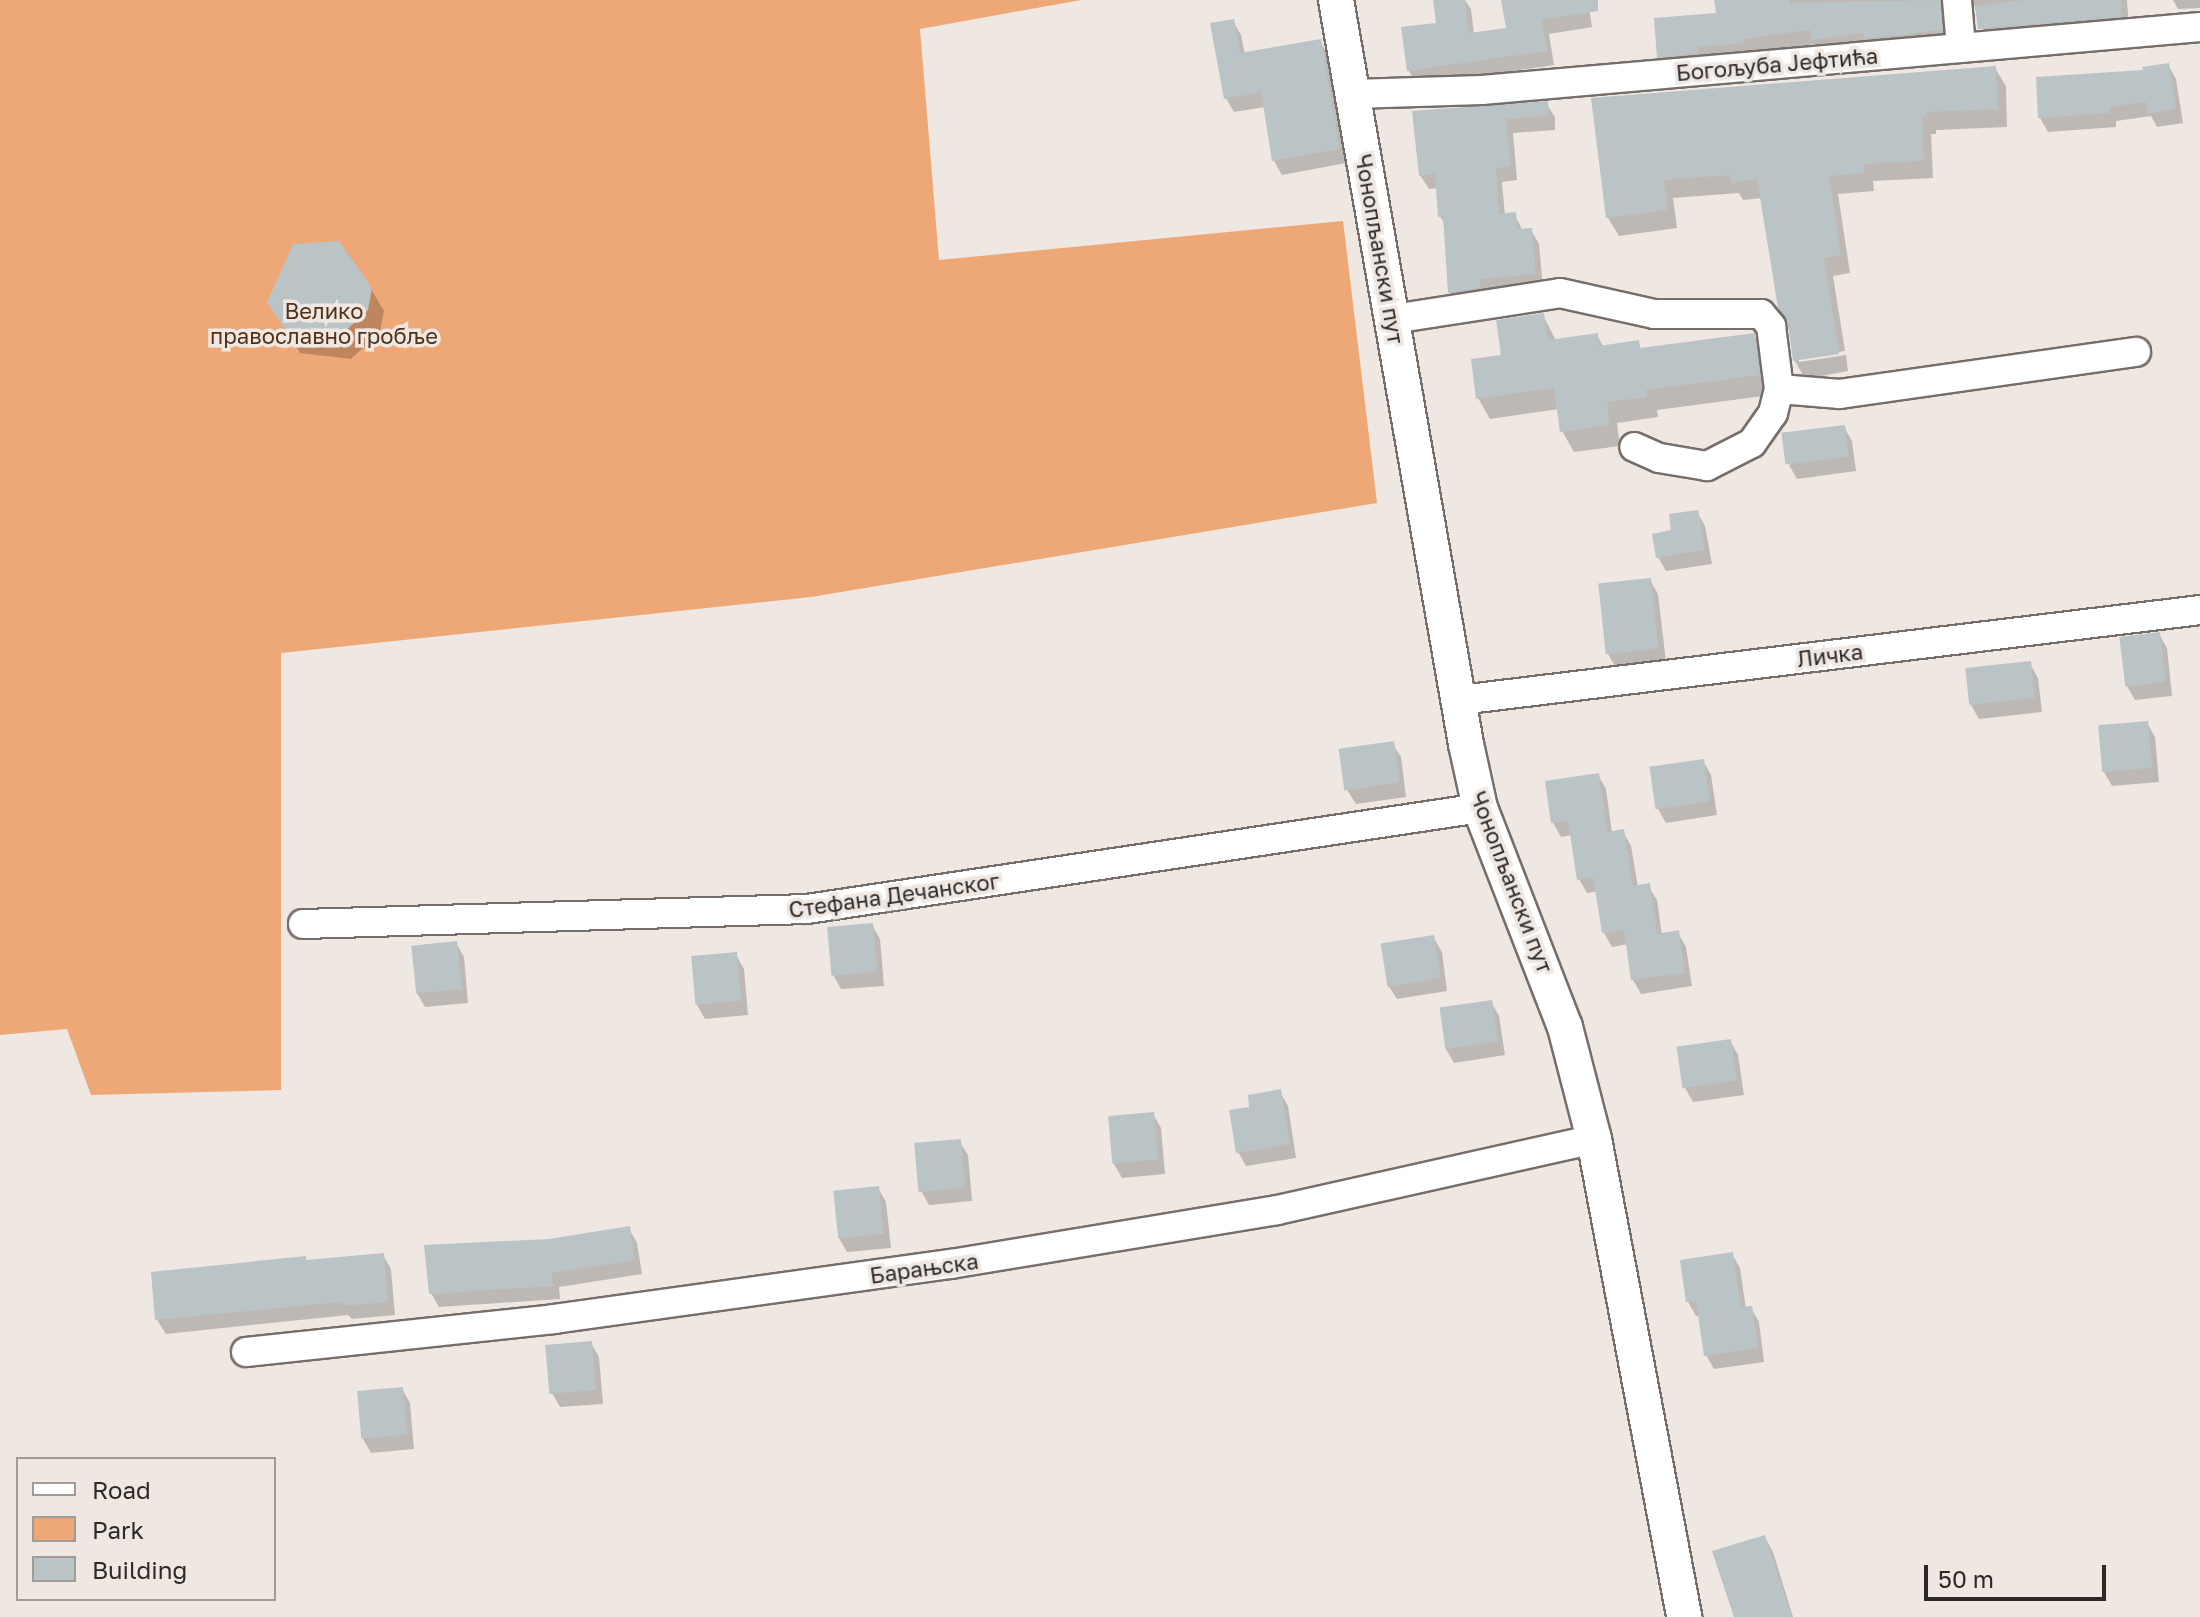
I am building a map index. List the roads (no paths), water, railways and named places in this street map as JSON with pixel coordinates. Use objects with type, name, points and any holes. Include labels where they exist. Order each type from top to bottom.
[{"type":"street","name":"Чонопљански пут","points":[[1336,0],[1480,808],[1565,1027],[1594,1139],[1684,1617]]},
{"type":"street","points":[[1957,0],[1961,48]]},
{"type":"street","name":"Богољуба Јефтића","points":[[1353,94],[1482,90],[2200,27]]},
{"type":"street","points":[[1393,319],[1560,293],[1654,314],[1761,314],[1771,326],[1779,389],[1773,413],[1752,443],[1707,466],[1659,458],[1634,447]]},
{"type":"street","points":[[1779,389],[1840,394],[2136,352]]},
{"type":"street","name":"Личка","points":[[1460,700],[2200,610]]},
{"type":"street","name":"Стефана Дечанског","points":[[303,924],[807,909],[1480,808]]},
{"type":"street","name":"Барањска","points":[[246,1352],[554,1319],[951,1264],[1277,1210],[1594,1139]]},
{"type":"park label","name":"Велико православно гробље","points":[[324,322]]}]
